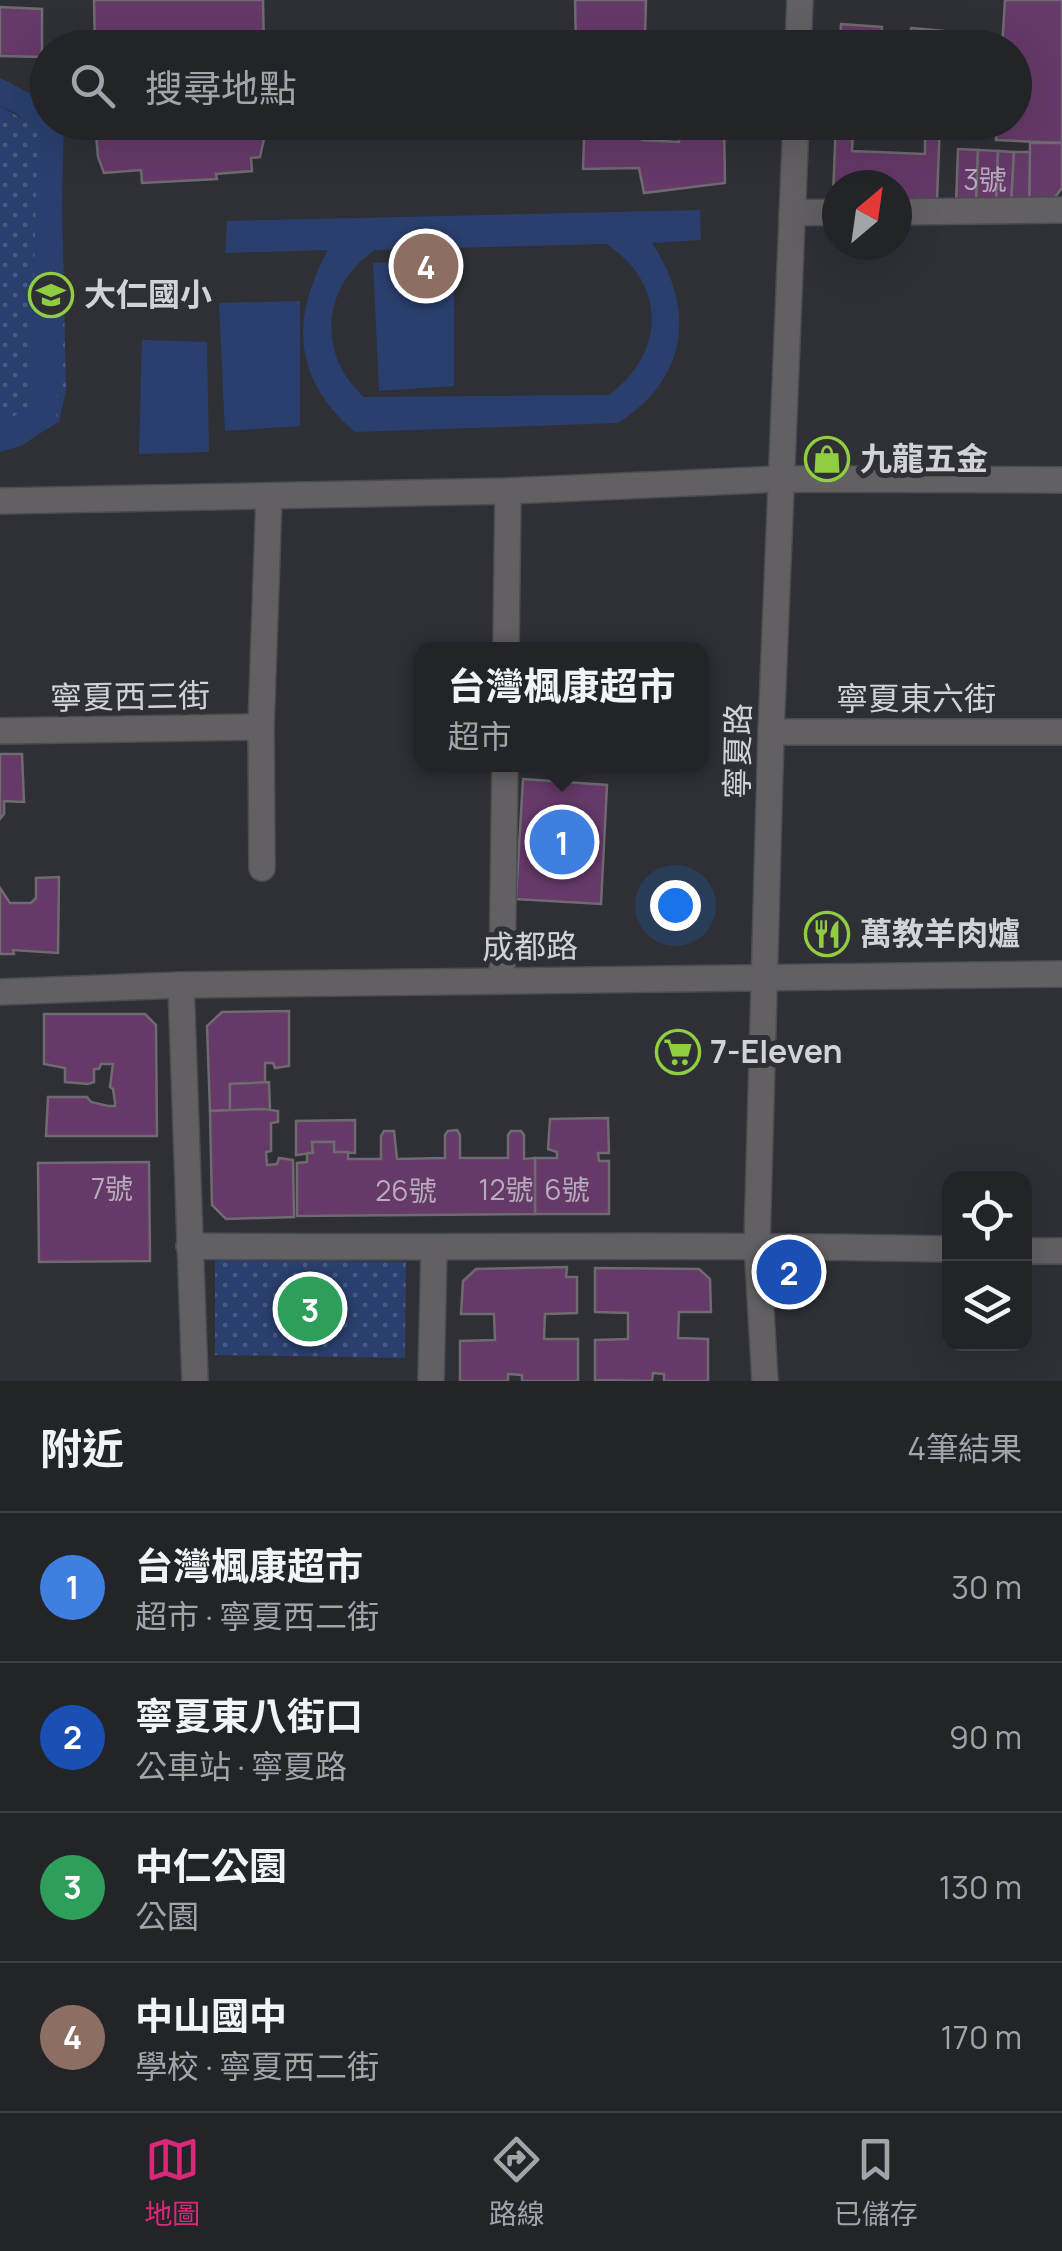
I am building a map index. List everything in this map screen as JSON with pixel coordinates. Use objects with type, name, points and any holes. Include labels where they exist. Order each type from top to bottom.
[{"type":"street","points":[[799,30],[800,0]]},
{"type":"street","name":"寧夏路","points":[[766,1381],[757,1244],[771,732],[795,140]]},
{"type":"street","points":[[912,212],[1062,210]]},
{"type":"street","points":[[792,213],[822,212]]},
{"type":"street","points":[[0,501],[508,492],[780,480],[1062,480]]},
{"type":"street","points":[[506,642],[508,492]]},
{"type":"street","points":[[262,868],[261,728],[269,496]]},
{"type":"street","name":"寧夏西三街","points":[[0,731],[261,728]]},
{"type":"street","name":"寧夏東六街","points":[[771,732],[1062,732]]},
{"type":"street","points":[[502,980],[505,772]]},
{"type":"street","name":"成都路","points":[[0,992],[181,985],[1062,974]]},
{"type":"street","points":[[181,985],[195,1381]]},
{"type":"street","points":[[189,1246],[434,1250],[757,1244],[942,1249]]},
{"type":"street","points":[[431,1381],[434,1250]]},
{"type":"street","points":[[1032,1250],[1062,1252]]},
{"type":"shaded area","points":[[0,78],[30,93],[30,126],[0,106]]},
{"type":"shaded area","points":[[0,106],[30,124],[30,140],[46,140],[61,155],[66,390],[59,422],[24,441],[0,443]]},
{"type":"shaded area","points":[[38,140],[64,140],[56,423],[21,446],[0,452],[0,424],[30,407]]},
{"type":"shaded area","points":[[700,210],[701,240],[652,243],[675,293],[678,341],[659,386],[618,423],[355,432],[319,391],[304,347],[307,300],[328,250],[225,253],[227,221]],"holes":[[[606,244],[626,260],[649,298],[652,318],[641,359],[609,395],[364,397],[338,361],[332,341],[336,301],[344,282],[375,250]]]},
{"type":"shaded area","points":[[454,260],[454,386],[379,391],[373,263]]},
{"type":"shaded area","points":[[300,301],[300,426],[225,431],[219,303]]},
{"type":"shaded area","points":[[142,340],[207,342],[209,452],[139,454]]},
{"type":"shaded area","points":[[215,1260],[406,1262],[405,1358],[215,1355]]},
{"type":"building","points":[[94,0],[263,0],[264,30],[95,30]]},
{"type":"building","points":[[575,0],[646,0],[645,30],[576,30]]},
{"type":"building","points":[[1005,0],[1062,0],[1062,143],[996,140],[1032,140],[1032,30],[1003,30]]},
{"type":"building","points":[[0,7],[42,9],[42,30],[30,30],[30,57],[0,56]]},
{"type":"building","points":[[841,24],[882,27],[882,30],[841,30]]},
{"type":"building","points":[[97,140],[264,140],[260,157],[251,158],[252,171],[216,174],[217,179],[142,183],[141,170],[104,173]]},
{"type":"building","points":[[584,140],[724,140],[725,183],[644,193],[639,168],[583,169]]},
{"type":"building","points":[[835,140],[852,140],[852,151],[925,154],[925,140],[939,140],[937,200],[912,199],[912,170],[834,170]]},
{"type":"building","points":[[1030,143],[1062,143],[1062,188],[1049,205],[1029,205]]},
{"type":"building","points":[[958,149],[978,150],[976,205],[956,204]]},
{"type":"building","points":[[978,150],[998,151],[996,205],[976,205]]},
{"type":"building","points":[[998,151],[1014,152],[1011,206],[996,205]]},
{"type":"building","points":[[1014,152],[1030,152],[1029,205],[1011,206]]},
{"type":"building","points":[[0,754],[22,754],[24,802],[4,801],[0,819]]},
{"type":"building","points":[[523,779],[607,785],[601,904],[516,899]]},
{"type":"building","points":[[59,877],[58,953],[13,950],[14,954],[0,954],[0,888],[10,903],[31,903],[36,898],[36,878]]},
{"type":"building","points":[[289,1011],[289,1066],[275,1068],[273,1063],[265,1063],[265,1083],[230,1084],[230,1110],[210,1111],[207,1026],[222,1012]]},
{"type":"building","points":[[44,1014],[145,1014],[156,1025],[157,1136],[46,1136],[48,1097],[87,1097],[91,1102],[108,1106],[115,1106],[115,1102],[110,1087],[113,1064],[101,1064],[94,1069],[94,1082],[88,1084],[65,1082],[65,1068],[44,1064]]},
{"type":"building","points":[[269,1082],[270,1111],[230,1110],[230,1084]]},
{"type":"building","points":[[210,1111],[278,1111],[278,1122],[271,1123],[267,1165],[277,1164],[279,1158],[293,1160],[294,1217],[226,1219],[212,1205]]},
{"type":"building","points":[[608,1118],[609,1153],[598,1153],[599,1161],[609,1161],[609,1214],[535,1214],[535,1158],[557,1158],[557,1152],[548,1149],[550,1119]]},
{"type":"building","points":[[355,1120],[355,1153],[334,1152],[334,1142],[312,1142],[313,1153],[296,1155],[296,1121]]},
{"type":"building","points":[[457,1130],[460,1158],[508,1158],[508,1135],[521,1131],[524,1159],[535,1158],[535,1214],[297,1216],[297,1163],[307,1162],[307,1153],[313,1153],[312,1142],[334,1142],[334,1152],[348,1152],[348,1159],[381,1159],[381,1136],[384,1131],[394,1131],[397,1159],[445,1158],[445,1135]]},
{"type":"building","points":[[149,1162],[150,1261],[39,1262],[38,1163]]},
{"type":"building","points":[[567,1267],[566,1277],[577,1277],[577,1313],[545,1314],[544,1339],[578,1339],[578,1381],[522,1381],[522,1375],[508,1374],[508,1381],[460,1381],[460,1341],[495,1340],[494,1314],[461,1314],[463,1281],[476,1269]]},
{"type":"building","points":[[595,1268],[699,1269],[710,1279],[711,1312],[679,1312],[678,1338],[708,1339],[708,1381],[664,1381],[664,1374],[653,1373],[652,1381],[595,1380],[595,1340],[628,1339],[628,1313],[595,1312]]},
{"type":"place","name":"中山國中","points":[[426,266]]},
{"type":"place","name":"大仁國小","points":[[51,295]]},
{"type":"place","name":"九龍五金","points":[[827,459]]},
{"type":"place","name":"台灣楓康超市","points":[[562,842]]},
{"type":"place","name":"萬教羊肉爐","points":[[827,934]]},
{"type":"place","name":"7-Eleven","points":[[678,1052]]},
{"type":"place","name":"寧夏東八街口","points":[[789,1272]]},
{"type":"place","name":"中仁公園","points":[[310,1309]]}]
